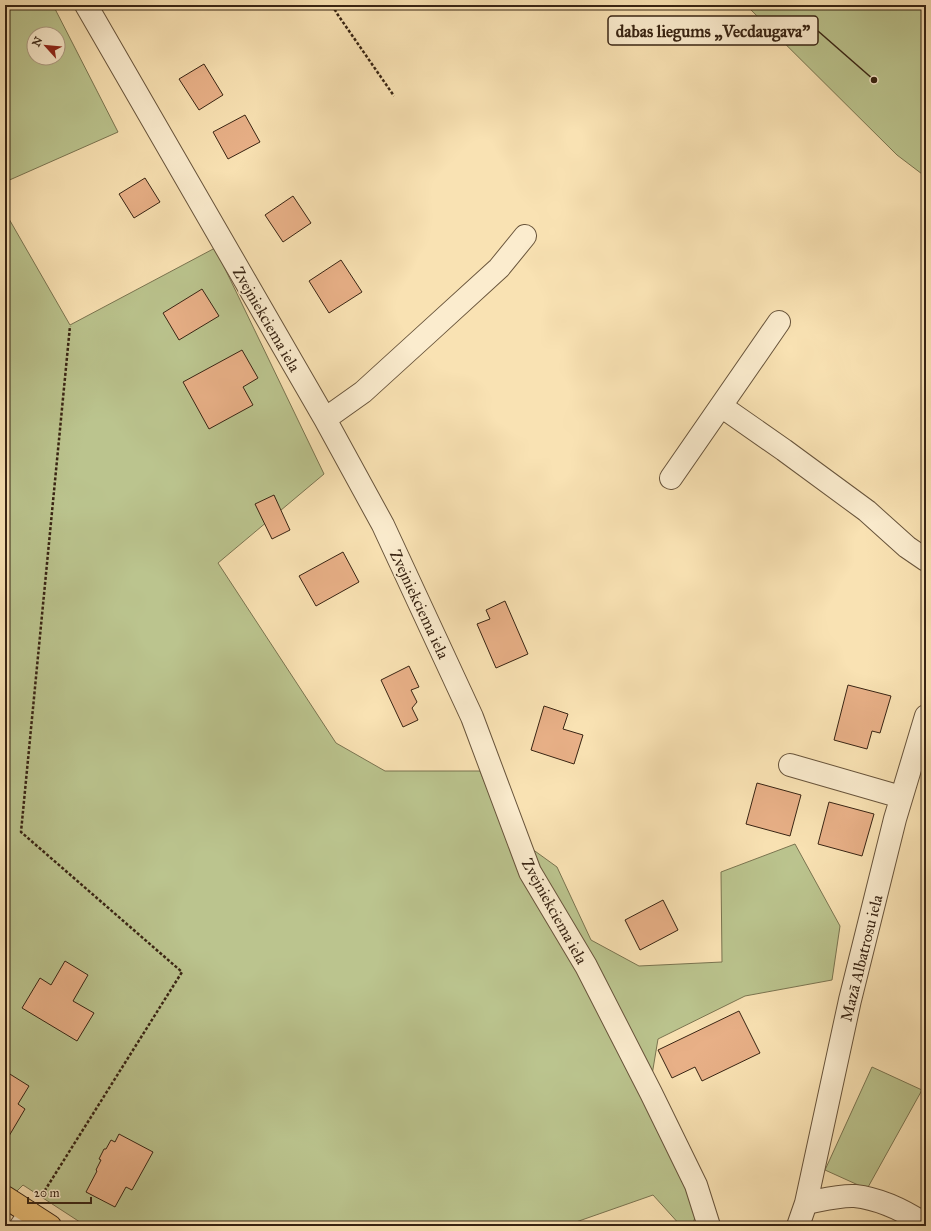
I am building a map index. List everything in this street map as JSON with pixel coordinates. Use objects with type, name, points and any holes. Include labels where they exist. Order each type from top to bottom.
[{"type":"main road","points":[[5,1197],[26,1220],[50,1226]]},
{"type":"street","name":"Zvejniekciema iela","points":[[86,5],[325,419],[383,525],[472,717],[530,872],[586,966],[651,1093],[696,1185],[709,1226]]},
{"type":"street","points":[[325,419],[363,392],[436,326],[499,268],[525,236]]},
{"type":"street","points":[[671,478],[779,322]]},
{"type":"street","points":[[721,406],[867,511],[907,547],[926,560]]},
{"type":"street","name":"Mazā Albatrosu iela","points":[[798,1226],[806,1203],[850,1000],[901,797],[926,716]]},
{"type":"street","points":[[790,766],[901,797]]},
{"type":"street","points":[[806,1203],[854,1196],[879,1201],[907,1212],[926,1225]]},
{"type":"path","points":[[332,5],[394,96]]},
{"type":"path","points":[[26,1220],[182,972],[21,832],[70,326]]},
{"type":"green space","points":[[5,5],[53,5],[64,26],[26,26],[26,66],[66,66],[66,30],[118,132],[5,182]]},
{"type":"green space","points":[[746,5],[926,5],[926,177],[897,155]]},
{"type":"green space","points":[[5,212],[70,325],[215,248],[324,474],[218,563],[336,743],[385,771],[480,771],[503,828],[557,867],[591,940],[639,966],[722,962],[721,872],[795,844],[840,926],[832,980],[745,996],[658,1039],[647,1105],[697,1212],[692,1226],[681,1226],[653,1195],[576,1222],[575,1226],[86,1226],[23,1185],[5,1203]]},
{"type":"green space","points":[[872,1067],[922,1090],[867,1189],[825,1170]]},
{"type":"building","points":[[204,64],[223,95],[199,110],[179,79]]},
{"type":"building","points":[[245,115],[260,142],[228,159],[213,132]]},
{"type":"building","points":[[145,178],[160,202],[134,218],[119,194]]},
{"type":"building","points":[[293,196],[311,223],[283,242],[265,215]]},
{"type":"building","points":[[341,260],[362,292],[329,313],[309,281]]},
{"type":"building","points":[[202,289],[219,316],[179,340],[163,313]]},
{"type":"building","points":[[242,350],[258,378],[243,387],[253,405],[209,429],[183,382]]},
{"type":"building","points":[[274,495],[290,530],[272,539],[255,504]]},
{"type":"building","points":[[343,552],[359,582],[316,606],[299,576]]},
{"type":"building","points":[[505,601],[528,654],[496,668],[477,624],[490,619],[486,610]]},
{"type":"building","points":[[409,666],[419,687],[411,690],[417,702],[412,708],[418,720],[403,727],[381,680]]},
{"type":"building","points":[[848,685],[891,696],[880,733],[872,731],[867,749],[834,740]]},
{"type":"building","points":[[544,706],[568,714],[563,729],[583,735],[574,764],[531,750]]},
{"type":"building","points":[[757,783],[801,795],[790,836],[746,824]]},
{"type":"building","points":[[829,802],[874,814],[862,856],[818,844]]},
{"type":"building","points":[[663,900],[678,930],[640,950],[625,920]]},
{"type":"building","points":[[65,961],[88,975],[73,1001],[94,1013],[77,1041],[22,1008],[40,978],[51,985]]},
{"type":"building","points":[[739,1011],[760,1053],[702,1081],[695,1067],[672,1078],[658,1050]]},
{"type":"building","points":[[5,1071],[29,1086],[18,1104],[25,1109],[9,1136],[5,1133]]},
{"type":"building","points":[[119,1134],[153,1152],[132,1190],[126,1187],[115,1207],[86,1192],[97,1171],[96,1170],[101,1160],[99,1159],[104,1149],[106,1149],[111,1140],[115,1142]]},
{"type":"place","name":"dabas liegums „Vecdaugava”","points":[[874,80]]}]
